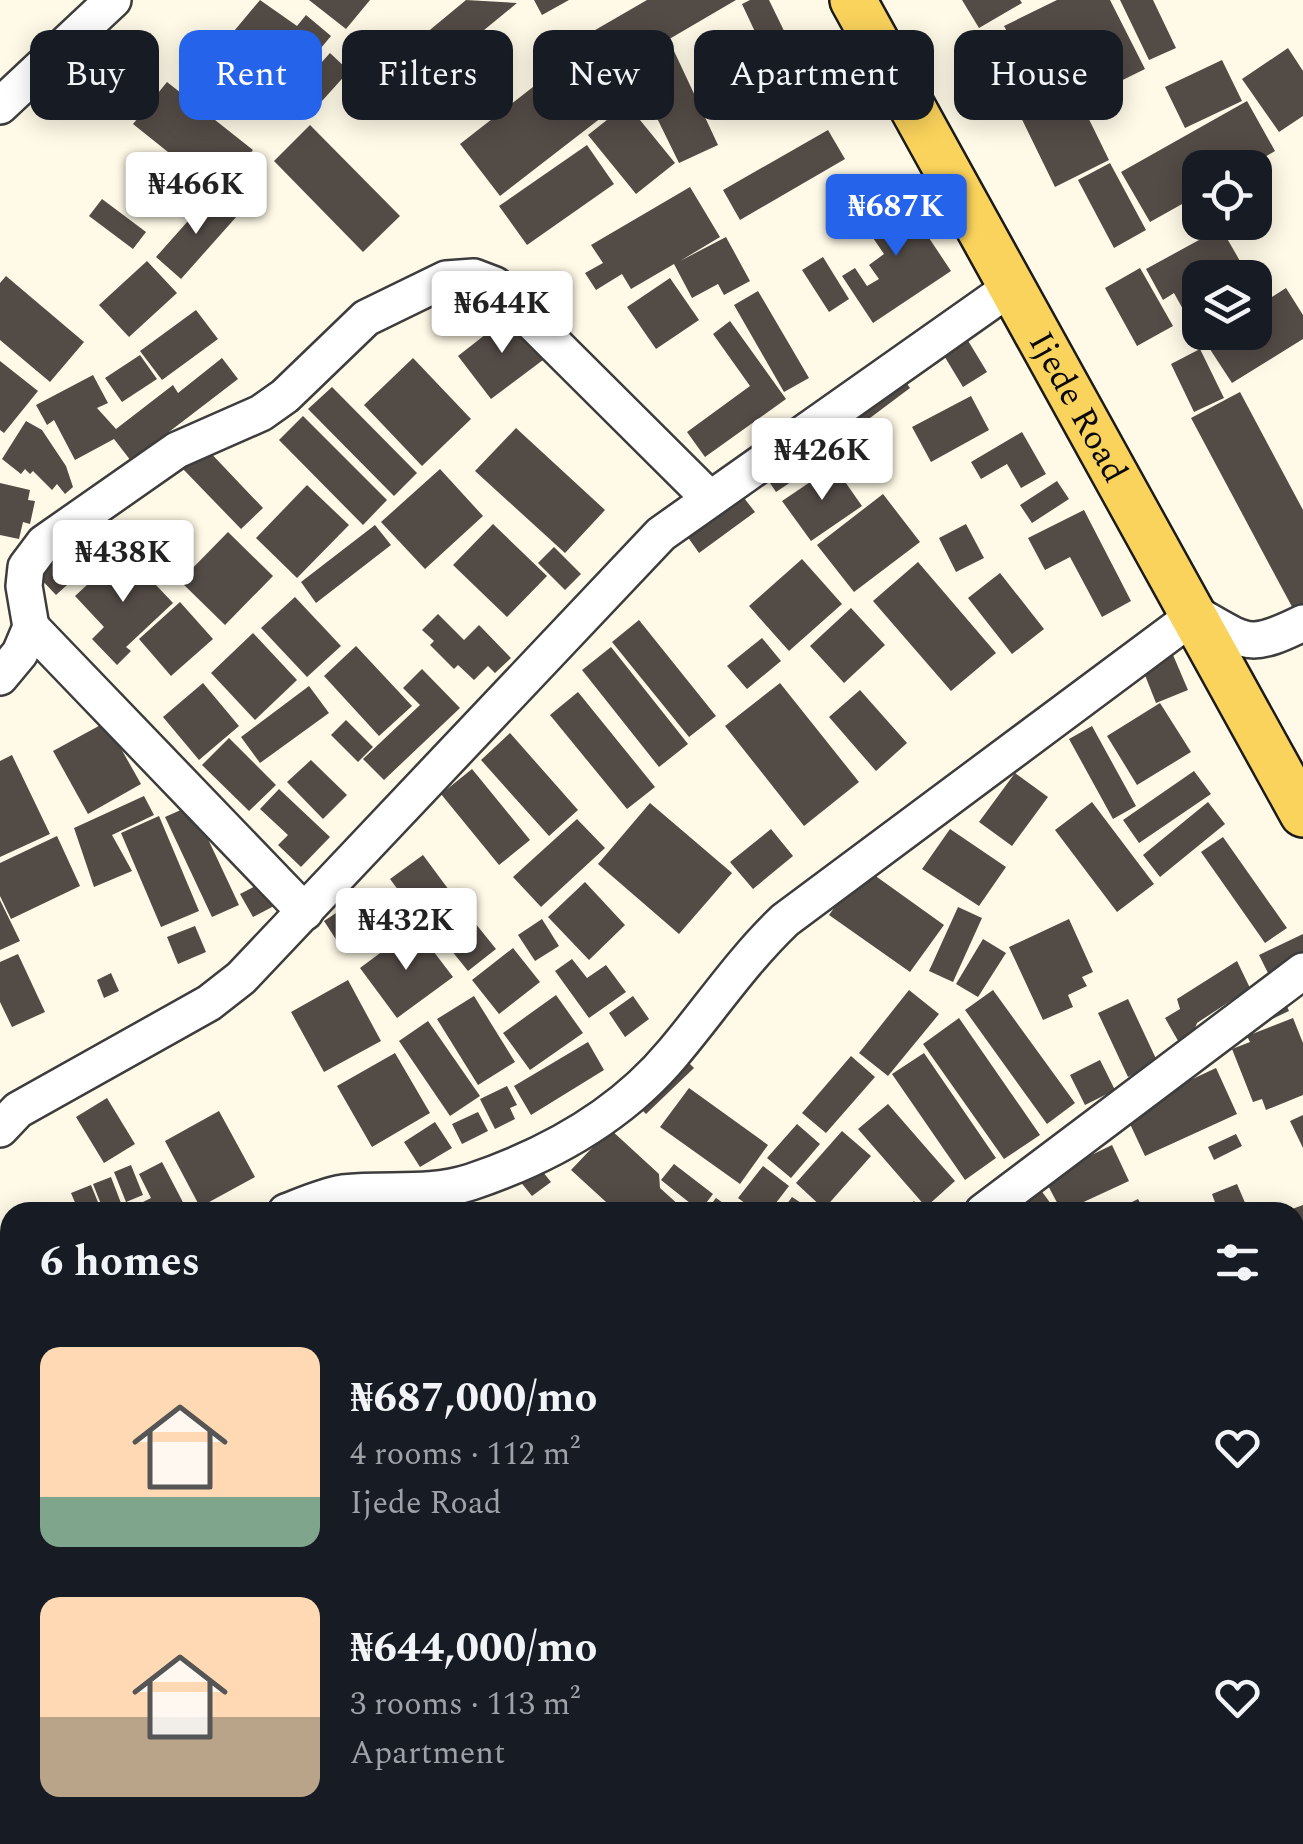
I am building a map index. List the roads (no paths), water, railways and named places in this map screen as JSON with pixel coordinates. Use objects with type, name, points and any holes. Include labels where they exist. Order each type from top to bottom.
[{"type":"main road","name":"Ijede Road","points":[[852,0],[1014,285],[1303,814]]},
{"type":"street","points":[[0,106],[113,0]]},
{"type":"street","points":[[0,678],[20,653],[31,626],[24,586],[26,566],[44,544],[178,450],[261,413],[285,396],[366,318],[446,279],[474,277],[495,286],[710,500]]},
{"type":"street","points":[[0,1129],[18,1110],[209,1003],[241,978],[567,638],[624,569],[660,534],[1014,285]]},
{"type":"street","points":[[317,1202],[341,1194],[426,1194],[472,1182],[580,1136],[614,1112],[672,1055],[749,954],[785,920],[1196,614],[1247,642],[1272,638],[1303,622]]},
{"type":"street","points":[[31,626],[305,912]]},
{"type":"street","points":[[996,1202],[1303,971]]}]
